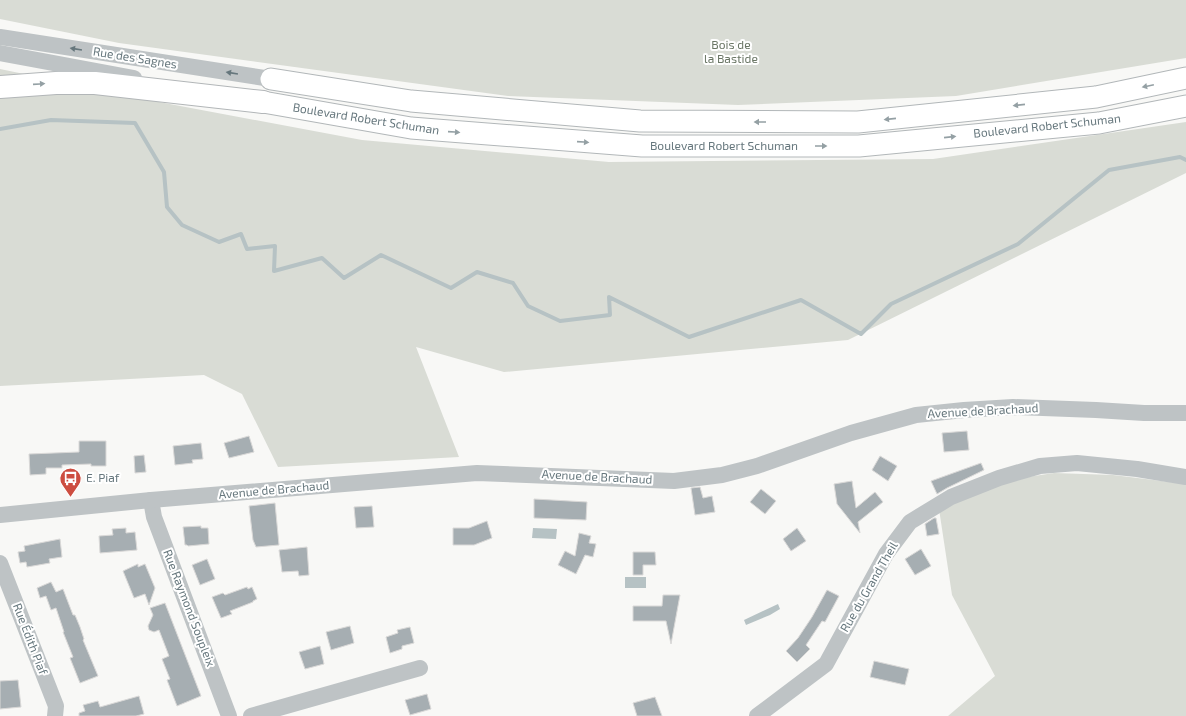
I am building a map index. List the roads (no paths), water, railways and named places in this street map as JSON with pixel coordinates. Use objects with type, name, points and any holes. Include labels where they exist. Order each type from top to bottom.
[{"type":"highway","points":[[0,86],[56,83],[95,83],[263,102]]},
{"type":"main road","name":"Boulevard Robert Schuman","points":[[271,79],[411,101],[640,121],[858,122],[1096,97],[1186,78]]},
{"type":"main road","name":"Boulevard Robert Schuman","points":[[263,102],[411,128],[642,146],[859,146],[1099,123],[1186,106]]},
{"type":"street","name":"Rue des Sagnes","points":[[0,37],[271,79]]},
{"type":"street","name":"Rue des Sagnes","points":[[0,53],[263,102]]},
{"type":"street","name":"Avenue de Brachaud","points":[[0,515],[151,500],[477,473],[674,481],[722,475],[757,466],[851,433],[916,414],[1014,407],[1144,413],[1186,413]]},
{"type":"street","name":"Rue du Grand Theil","points":[[757,716],[826,664],[886,554],[910,522],[952,497],[999,478],[1040,466],[1077,463],[1137,469],[1186,477]]},
{"type":"street","name":"Rue Raymond Soupleix","points":[[151,500],[154,517],[229,716]]},
{"type":"street","name":"Rue Édith Piaf","points":[[0,563],[56,706],[55,716]]},
{"type":"street","points":[[251,716],[284,712],[420,668]]},
{"type":"waterway","points":[[0,129],[51,120],[135,123],[164,172],[167,207],[182,225],[219,242],[241,234],[247,249],[275,246],[274,271],[322,258],[344,278],[381,255],[451,288],[477,272],[513,283],[528,306],[560,321],[610,315],[609,297],[689,337],[801,300],[861,334],[891,304],[1018,244],[1109,170],[1180,157],[1186,160]]},
{"type":"place","name":"E. Piaf","points":[[70,498]]},
{"type":"park label","name":"Bois de la Bastide","points":[[731,52]]}]
